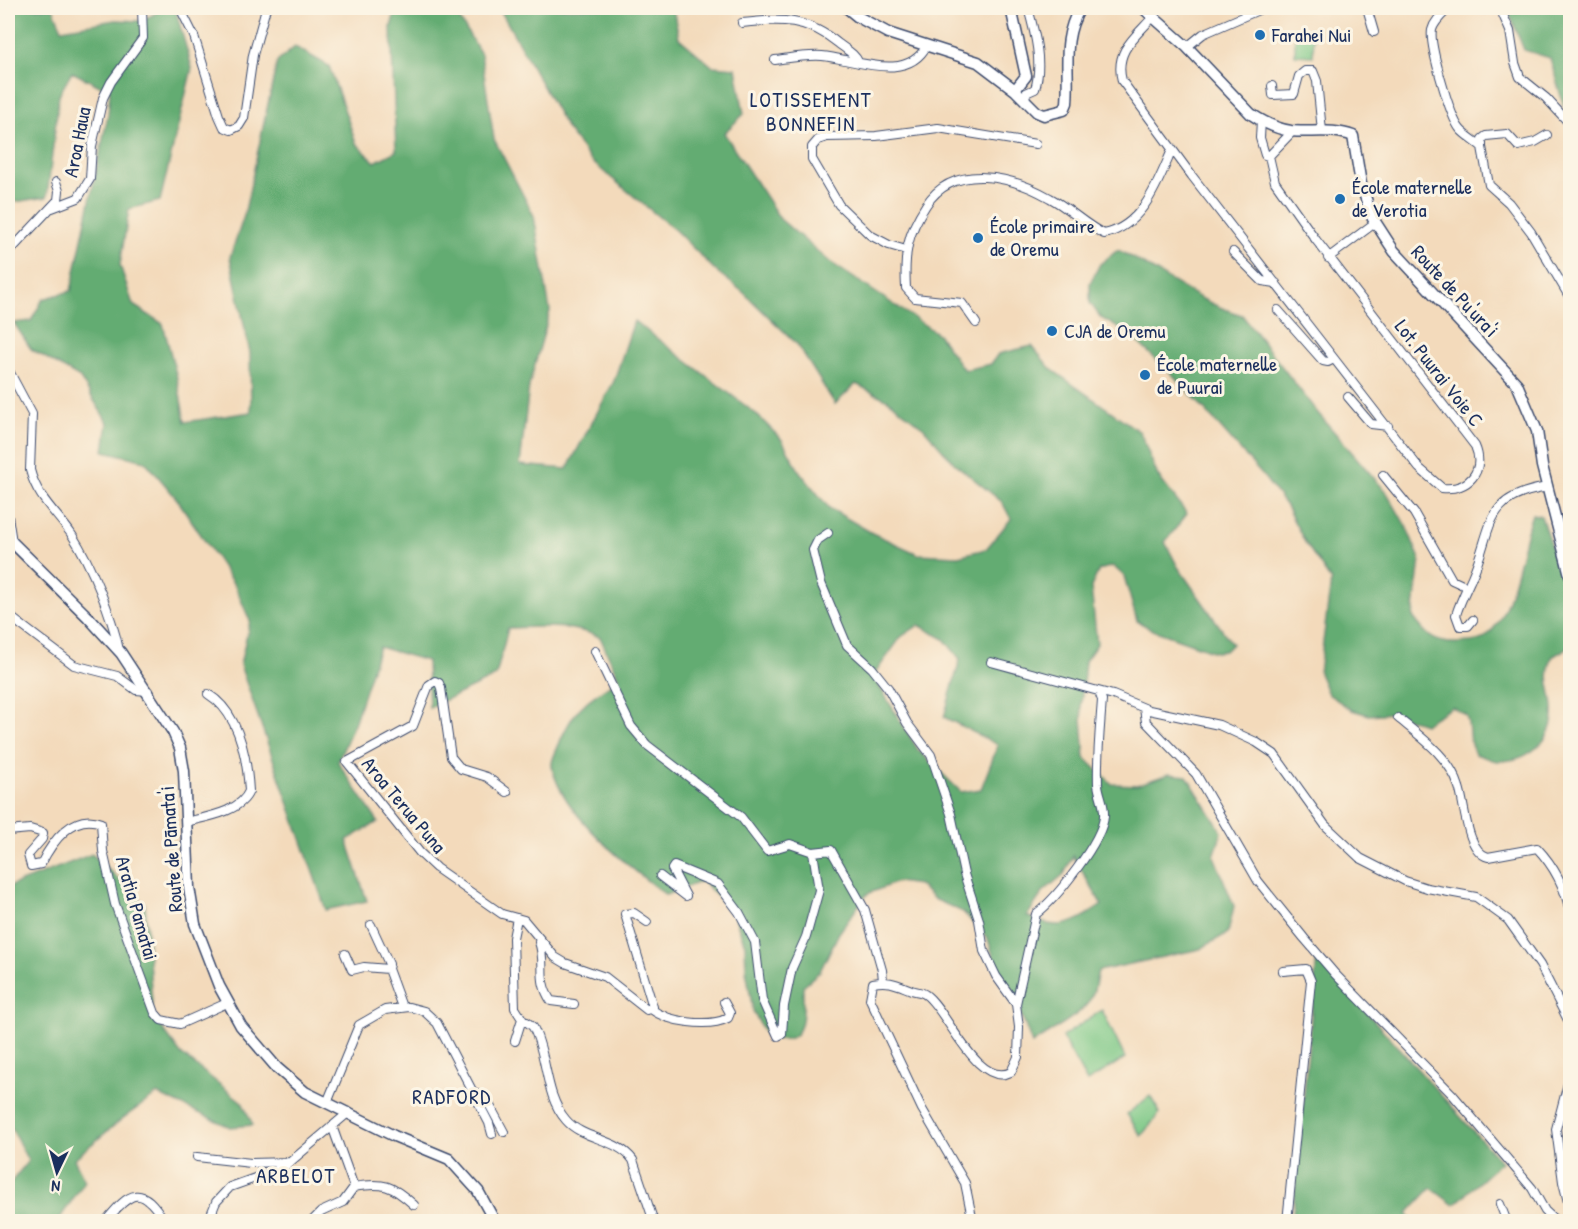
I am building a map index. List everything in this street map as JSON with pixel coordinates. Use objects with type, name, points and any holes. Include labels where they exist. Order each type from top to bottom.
[{"type":"main road","points":[[1011,8],[1026,76],[1015,90]]},
{"type":"main road","points":[[853,9],[888,33],[978,62],[1015,90],[1037,112],[1044,115],[1064,110],[1069,83],[1068,32],[1080,8]]},
{"type":"main road","name":"Route de Pu'ura'i","points":[[1143,8],[1187,47],[1251,114],[1261,120],[1293,131],[1342,132],[1353,136],[1361,184],[1376,222],[1394,252],[1517,384],[1537,431],[1570,575]]},
{"type":"main road","name":"Route de Pāmata'i","points":[[11,539],[120,651],[173,732],[182,754],[189,888],[195,924],[227,1003],[248,1036],[297,1086],[394,1136],[450,1159],[478,1191],[495,1221]]},
{"type":"street","name":"Aroa Haua","points":[[52,208],[78,198],[90,179],[92,146],[103,98],[111,82],[143,38],[142,8]]},
{"type":"street","points":[[180,8],[194,36],[224,127],[231,130],[240,126],[244,118],[253,55],[266,8]]},
{"type":"street","points":[[1025,100],[1026,93],[1035,88],[1038,79],[1038,57],[1028,8]]},
{"type":"street","points":[[1187,47],[1203,34],[1263,8]]},
{"type":"street","points":[[1367,8],[1374,32]]},
{"type":"street","points":[[1449,8],[1432,28],[1439,73],[1456,122],[1461,130],[1482,147]]},
{"type":"street","points":[[1500,8],[1510,31],[1515,63],[1520,77],[1546,98],[1570,124]]},
{"type":"street","name":"Lot. Puurai Voie C","points":[[1154,16],[1122,54],[1119,69],[1122,81],[1172,150],[1334,359],[1435,484],[1455,488],[1474,477],[1479,460],[1471,439],[1328,258],[1275,182],[1269,156],[1265,155],[1261,145],[1261,120]]},
{"type":"street","points":[[742,23],[786,21],[805,23],[829,35],[856,56],[858,63]]},
{"type":"street","points":[[775,60],[822,56],[880,66],[906,64],[922,53],[927,45]]},
{"type":"street","points":[[1272,86],[1273,95],[1294,94],[1299,76],[1305,71],[1313,71],[1317,81],[1322,131]]},
{"type":"street","points":[[906,250],[889,246],[870,235],[839,205],[812,159],[812,147],[818,140],[827,137],[876,136],[938,128],[1036,144]]},
{"type":"street","points":[[1269,156],[1293,131]]},
{"type":"street","points":[[1547,135],[1536,142],[1518,146],[1507,134],[1486,136],[1482,139],[1482,147],[1489,185],[1509,204],[1531,232],[1570,298]]},
{"type":"street","points":[[976,323],[962,303],[915,298],[906,288],[906,250],[912,228],[934,194],[952,181],[966,177],[997,178],[1049,197],[1104,234],[1129,222],[1150,198],[1172,150]]},
{"type":"street","points":[[8,253],[52,208],[59,191],[56,182]]},
{"type":"street","points":[[1328,258],[1376,222]]},
{"type":"street","name":"Lot. Puurai Voie C","points":[[1233,252],[1262,281],[1276,283]]},
{"type":"street","name":"Lot. Puurai Voie C","points":[[1278,310],[1323,361],[1328,362],[1334,359]]},
{"type":"street","points":[[8,369],[32,414],[30,470],[32,479],[39,494],[73,536],[108,612],[120,651]]},
{"type":"street","name":"Lot. Puurai Voie C","points":[[1348,397],[1371,424],[1388,426]]},
{"type":"street","points":[[1383,475],[1410,507],[1452,580],[1467,587]]},
{"type":"street","points":[[1473,620],[1465,627],[1456,622],[1456,615],[1487,529],[1499,508],[1522,492],[1548,487]]},
{"type":"street","points":[[8,516],[11,539]]},
{"type":"street","points":[[8,527],[11,539]]},
{"type":"street","points":[[828,533],[818,540],[813,550],[821,583],[847,645],[872,668],[888,688],[908,723],[931,755],[951,814],[964,874],[979,920],[984,951],[996,976],[1016,1004]]},
{"type":"street","points":[[8,615],[74,665],[117,676],[136,690],[148,691]]},
{"type":"street","points":[[595,651],[631,726],[647,745],[741,817],[767,851],[790,844],[813,852],[831,850],[838,858],[846,879],[865,910],[883,981]]},
{"type":"street","points":[[992,662],[1099,692],[1174,717],[1219,725],[1256,742],[1274,754],[1325,825],[1360,858],[1405,881],[1427,888],[1476,897],[1508,920],[1534,957],[1570,1024]]},
{"type":"street","name":"Aroa Terua Puna","points":[[507,792],[487,777],[461,769],[451,758],[441,688],[435,681],[429,686],[413,726],[347,762],[420,853],[484,903],[501,914],[517,918],[531,926],[539,940],[565,963],[605,977],[644,1008],[651,1009],[663,1018],[686,1022],[721,1022],[728,1018],[730,1013],[724,1002]]},
{"type":"street","points":[[973,1221],[972,1206],[965,1182],[922,1109],[870,999],[873,983],[883,981],[898,983],[928,996],[973,1058],[994,1073],[1002,1075],[1011,1072],[1018,1057],[1019,1027],[1016,1004],[1036,914],[1060,891],[1100,832],[1104,816],[1098,785],[1101,700],[1099,692]]},
{"type":"street","points":[[186,822],[230,808],[248,795],[249,791],[245,754],[225,708],[208,694]]},
{"type":"street","points":[[1144,708],[1146,722],[1196,774],[1258,881],[1335,974],[1453,1095],[1532,1188],[1545,1211],[1557,1221]]},
{"type":"street","points":[[1398,718],[1448,764],[1460,790],[1464,818],[1478,850],[1485,857],[1537,848],[1562,885],[1570,912]]},
{"type":"street","points":[[1464,818],[1467,792]]},
{"type":"street","name":"Aratia Pamatai","points":[[8,831],[30,829],[43,833],[42,839],[28,855],[31,866],[37,867],[61,834],[71,826],[83,820],[101,823],[103,850],[115,904],[155,1013],[161,1020],[172,1025],[180,1024],[227,1003]]},
{"type":"street","points":[[660,876],[686,897],[672,869],[674,866],[718,884],[739,912],[755,942],[762,1000],[778,1036],[782,1034],[784,1006],[792,968],[806,937],[819,890],[813,852]]},
{"type":"street","points":[[647,922],[634,913],[625,914],[653,1007],[651,1009]]},
{"type":"street","points":[[517,918],[513,938],[515,1008],[524,1022],[533,1027],[537,1034],[549,1085],[565,1119],[584,1132],[628,1152],[633,1160],[654,1221]]},
{"type":"street","points":[[371,925],[389,964],[388,969],[402,1006]]},
{"type":"street","points":[[539,940],[543,951],[541,976],[546,995],[551,1001],[574,1004]]},
{"type":"street","points":[[345,954],[352,970],[364,967],[388,969]]},
{"type":"street","points":[[1283,971],[1306,969],[1311,981],[1287,1221]]},
{"type":"street","points":[[327,1103],[359,1025],[373,1015],[402,1006],[417,1008],[431,1016],[443,1033],[492,1134]]},
{"type":"street","points":[[515,1041],[516,1031],[521,1022],[524,1022]]},
{"type":"street","points":[[1570,1076],[1556,1128],[1559,1163],[1570,1210]]},
{"type":"street","points":[[473,1092],[489,1104],[504,1132]]},
{"type":"street","points":[[208,1221],[216,1202],[230,1186],[275,1172],[349,1112]]},
{"type":"street","points":[[332,1126],[354,1187]]},
{"type":"street","points":[[197,1157],[251,1163],[290,1162]]},
{"type":"street","points":[[311,1221],[321,1212],[343,1202],[354,1187],[383,1184],[401,1193],[414,1205]]},
{"type":"street","points":[[105,1221],[126,1198],[139,1195],[149,1198],[165,1221]]},
{"type":"street","points":[[1500,1204],[1507,1221]]},
{"type":"green space","points":[[8,8],[53,8],[62,29],[115,20],[141,21],[165,8],[175,8],[192,68],[160,201],[129,209],[120,265],[133,305],[163,324],[177,378],[185,422],[251,412],[250,353],[230,257],[244,216],[277,62],[295,47],[329,66],[356,143],[375,162],[396,151],[391,27],[396,8],[453,8],[481,54],[494,139],[534,216],[550,311],[529,386],[520,465],[567,469],[614,381],[634,321],[755,413],[782,440],[800,472],[829,508],[872,533],[918,554],[958,556],[986,549],[1011,519],[1002,502],[954,463],[924,428],[888,400],[856,384],[835,404],[797,344],[743,292],[716,271],[676,231],[591,161],[567,129],[499,8],[673,8],[679,38],[712,66],[736,68],[744,114],[724,133],[780,219],[830,262],[938,334],[964,370],[991,364],[998,354],[1032,346],[1051,369],[1140,432],[1158,476],[1187,514],[1165,542],[1178,567],[1232,644],[1225,651],[1215,652],[1153,630],[1137,621],[1124,576],[1113,566],[1099,570],[1091,587],[1097,644],[1085,661],[1081,705],[1085,758],[1112,784],[1137,785],[1169,774],[1187,776],[1222,832],[1214,856],[1234,906],[1228,933],[1200,949],[1098,971],[1094,992],[1087,1004],[1032,1044],[1013,992],[996,966],[988,939],[963,912],[934,899],[919,885],[897,882],[867,894],[839,933],[820,971],[803,986],[802,1019],[796,1034],[789,1039],[766,1036],[753,1011],[746,970],[745,945],[733,912],[702,881],[666,895],[598,838],[568,802],[558,784],[552,762],[568,724],[580,708],[619,679],[600,637],[577,630],[555,627],[508,628],[496,676],[429,708],[427,661],[379,647],[355,721],[338,762],[378,822],[347,840],[367,901],[326,910],[240,665],[250,621],[235,586],[177,499],[145,461],[104,451],[108,423],[80,378],[31,349],[14,323],[31,321],[43,299],[71,291],[108,115],[110,91],[72,72],[59,95],[47,197],[8,203]],"holes":[[[919,625],[944,639],[960,659],[944,717],[998,745],[981,789],[961,792],[918,750],[873,676],[901,637]],[[1073,856],[1102,905],[1066,924],[1048,924],[1027,916],[1043,892],[1064,874]]]},
{"type":"green space","points":[[1507,8],[1570,8],[1570,114],[1565,110],[1550,58],[1524,50]]},
{"type":"green space","points":[[1295,30],[1314,31],[1313,56],[1295,55]]},
{"type":"green space","points":[[1118,250],[1209,302],[1242,315],[1317,412],[1387,493],[1407,528],[1420,559],[1413,617],[1431,637],[1449,643],[1475,642],[1484,638],[1494,628],[1509,599],[1532,514],[1541,516],[1570,603],[1570,646],[1552,657],[1548,678],[1553,719],[1550,730],[1538,747],[1519,758],[1497,761],[1475,754],[1470,742],[1466,715],[1452,707],[1424,724],[1392,713],[1369,715],[1352,710],[1328,694],[1319,673],[1331,581],[1305,542],[1286,506],[1264,477],[1182,384],[1129,334],[1101,318],[1090,303],[1090,283],[1100,264]]},
{"type":"green space","points":[[92,854],[145,904],[153,1016],[181,1054],[242,1102],[253,1125],[230,1127],[157,1094],[122,1119],[74,1159],[85,1181],[58,1221],[8,1222],[8,1186],[28,1161],[8,1121],[8,887]]},
{"type":"green space","points":[[1317,957],[1501,1162],[1454,1205],[1431,1188],[1407,1214],[1414,1221],[1292,1222]]},
{"type":"green space","points":[[1102,1010],[1125,1058],[1087,1082],[1062,1037]]},
{"type":"green space","points":[[1150,1096],[1160,1113],[1141,1136],[1127,1114]]},
{"type":"place","name":"Farahei Nui","points":[[1260,35]]},
{"type":"place","name":"École maternelle de Verotia","points":[[1340,199]]},
{"type":"place","name":"École primaire de Oremu","points":[[978,238]]},
{"type":"place","name":"CJA de Oremu","points":[[1052,331]]},
{"type":"place","name":"École maternelle de Puurai","points":[[1145,375]]},
{"type":"district","name":"LOTISSEMENT BONNEFIN","points":[[811,112]]},
{"type":"district","name":"RADFORD","points":[[452,1097]]},
{"type":"district","name":"ARBELOT","points":[[296,1176]]}]
